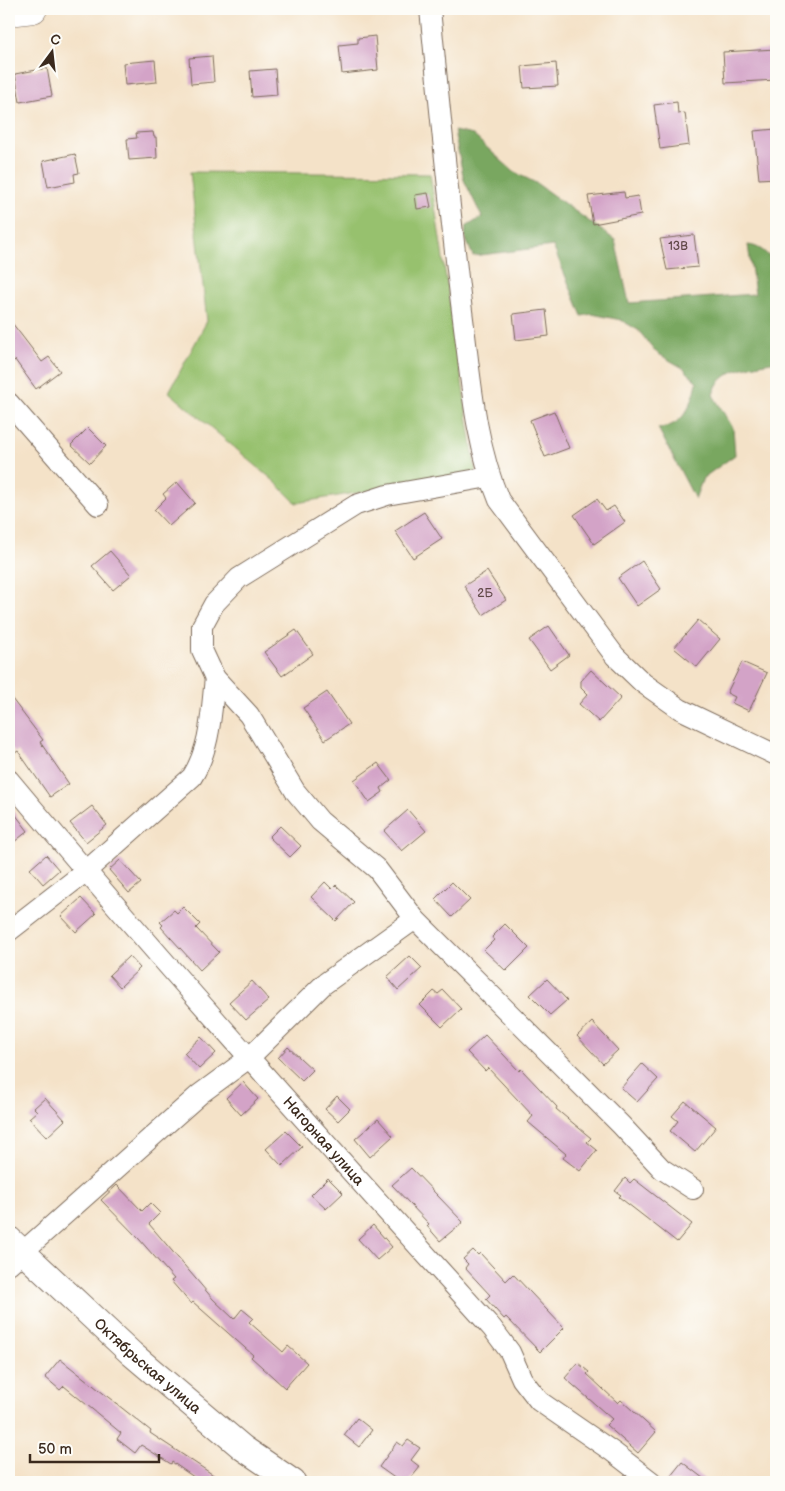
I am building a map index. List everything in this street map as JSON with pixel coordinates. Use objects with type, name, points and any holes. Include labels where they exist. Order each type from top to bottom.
[{"type":"main road","points":[[9,12],[33,9]]},
{"type":"street","points":[[430,9],[451,228],[476,417],[489,477],[499,500],[615,656],[643,683],[680,709],[776,754]]},
{"type":"street","points":[[9,403],[98,505]]},
{"type":"street","points":[[489,477],[387,495],[356,505],[239,578],[214,604],[202,626],[202,650],[214,678],[249,714],[295,791],[320,821],[377,870],[414,919],[621,1125],[662,1169],[693,1190]]},
{"type":"street","points":[[9,931],[85,872],[192,777],[201,762],[208,741],[214,678]]},
{"type":"street","name":"Нагорная улица","points":[[9,780],[85,872],[249,1058],[492,1328],[510,1352],[522,1379],[539,1400],[652,1482]]},
{"type":"street","points":[[13,1252],[200,1094],[249,1058],[324,984],[414,919]]},
{"type":"street","name":"Октябрьская улица","points":[[13,1252],[243,1448],[293,1482]]},
{"type":"green space","points":[[454,131],[473,135],[514,172],[536,183],[615,240],[629,303],[755,294],[748,245],[761,249],[771,259],[774,267],[777,293],[776,361],[738,370],[722,379],[716,386],[713,395],[733,428],[735,455],[703,478],[695,499],[658,428],[667,427],[680,419],[693,398],[697,382],[683,368],[657,353],[638,330],[621,320],[592,314],[582,316],[553,246],[473,256],[465,237],[466,227],[482,217],[464,180]]},
{"type":"green space","points":[[190,172],[430,174],[476,473],[296,503],[274,481],[169,392],[207,321]]},
{"type":"building","points":[[375,36],[378,70],[342,74],[339,45],[358,43],[358,38]]},
{"type":"building","points":[[776,49],[776,80],[725,83],[723,52]]},
{"type":"building","points":[[212,56],[214,82],[191,84],[189,58]]},
{"type":"building","points":[[155,60],[157,82],[125,85],[123,63]]},
{"type":"building","points":[[556,63],[558,86],[524,88],[522,66]]},
{"type":"building","points":[[47,68],[52,96],[20,102],[15,74]]},
{"type":"building","points":[[275,69],[277,95],[252,97],[250,71]]},
{"type":"building","points":[[677,102],[678,114],[685,113],[689,145],[660,149],[654,105]]},
{"type":"building","points":[[776,129],[776,178],[759,179],[754,131]]},
{"type":"building","points":[[153,132],[154,137],[156,137],[157,158],[129,160],[127,139],[137,138],[136,133]]},
{"type":"building","points":[[75,154],[79,173],[74,174],[75,182],[48,187],[43,161]]},
{"type":"building","points":[[624,192],[625,198],[638,196],[641,215],[593,224],[588,196]]},
{"type":"building","points":[[428,193],[431,207],[417,209],[415,195]]},
{"type":"building","points":[[694,235],[698,267],[667,270],[660,239]]},
{"type":"building","points":[[546,310],[549,336],[516,340],[513,314]]},
{"type":"building","points":[[9,319],[42,362],[49,357],[60,371],[36,389],[15,360],[9,365]]},
{"type":"building","points":[[554,411],[569,448],[545,457],[530,420]]},
{"type":"building","points":[[88,428],[106,446],[90,463],[71,445]]},
{"type":"building","points":[[177,482],[195,503],[169,526],[154,510],[166,498],[163,494]]},
{"type":"building","points":[[597,499],[606,511],[614,506],[625,522],[594,544],[574,515]]},
{"type":"building","points":[[424,512],[442,539],[413,558],[395,531]]},
{"type":"building","points":[[110,551],[131,575],[113,590],[92,566]]},
{"type":"building","points":[[642,561],[661,589],[637,606],[618,578]]},
{"type":"building","points":[[487,571],[506,600],[483,615],[464,586]]},
{"type":"building","points":[[698,620],[720,639],[697,667],[674,648]]},
{"type":"building","points":[[549,626],[569,655],[550,669],[529,640]]},
{"type":"building","points":[[296,630],[313,654],[282,676],[264,652]]},
{"type":"building","points":[[742,662],[767,673],[749,711],[732,703],[735,697],[727,693]]},
{"type":"building","points":[[591,670],[621,698],[599,722],[579,704],[588,694],[581,687],[581,681]]},
{"type":"building","points":[[327,692],[349,724],[325,740],[303,708]]},
{"type":"building","points":[[9,695],[43,740],[40,742],[69,784],[50,797],[18,751],[15,753],[9,745]]},
{"type":"building","points":[[378,763],[391,780],[381,788],[383,792],[369,802],[354,780]]},
{"type":"building","points":[[9,806],[28,831],[9,846]]},
{"type":"building","points":[[92,806],[107,825],[86,842],[70,823]]},
{"type":"building","points":[[408,810],[426,831],[402,851],[384,831]]},
{"type":"building","points":[[280,826],[301,846],[290,857],[269,837]]},
{"type":"building","points":[[46,855],[59,870],[43,884],[30,869]]},
{"type":"building","points":[[120,860],[141,883],[129,893],[109,870]]},
{"type":"building","points":[[325,882],[332,889],[336,885],[354,902],[336,921],[311,897]]},
{"type":"building","points":[[452,882],[470,900],[452,917],[435,899]]},
{"type":"building","points":[[81,898],[96,914],[76,932],[61,916]]},
{"type":"building","points":[[183,907],[200,924],[196,928],[219,952],[200,970],[161,927],[163,925],[160,922],[174,910],[177,913]]},
{"type":"building","points":[[505,924],[529,948],[506,971],[484,950],[494,940],[492,937]]},
{"type":"building","points":[[129,956],[140,968],[120,987],[109,975]]},
{"type":"building","points":[[410,956],[422,968],[398,990],[387,977]]},
{"type":"building","points":[[547,979],[567,1000],[550,1015],[530,995]]},
{"type":"building","points":[[252,981],[269,1000],[246,1020],[229,1002]]},
{"type":"building","points":[[443,990],[461,1009],[442,1027],[420,1005],[434,991],[438,994]]},
{"type":"building","points":[[592,1022],[618,1050],[603,1064],[577,1036]]},
{"type":"building","points":[[485,1035],[519,1071],[521,1069],[557,1107],[556,1109],[591,1138],[587,1142],[597,1150],[580,1171],[563,1158],[566,1154],[528,1122],[533,1116],[488,1068],[485,1071],[467,1052]]},
{"type":"building","points":[[201,1037],[216,1053],[199,1069],[184,1053]]},
{"type":"building","points":[[288,1047],[313,1070],[302,1081],[278,1058]]},
{"type":"building","points":[[642,1064],[658,1079],[637,1102],[621,1088]]},
{"type":"building","points":[[243,1082],[258,1099],[241,1115],[226,1098]]},
{"type":"building","points":[[337,1096],[350,1109],[338,1121],[325,1109]]},
{"type":"building","points":[[45,1098],[65,1120],[47,1137],[29,1118],[37,1111],[34,1108]]},
{"type":"building","points":[[685,1101],[716,1127],[695,1152],[670,1131],[678,1121],[672,1116]]},
{"type":"building","points":[[378,1119],[393,1136],[370,1157],[355,1139]]},
{"type":"building","points":[[286,1131],[302,1147],[282,1166],[266,1149]]},
{"type":"building","points":[[411,1168],[463,1222],[440,1241],[427,1226],[429,1224],[392,1185]]},
{"type":"building","points":[[328,1178],[343,1193],[326,1209],[311,1195]]},
{"type":"building","points":[[625,1178],[630,1183],[634,1179],[692,1224],[677,1242],[619,1197],[621,1195],[615,1191]]},
{"type":"building","points":[[117,1185],[142,1211],[150,1203],[160,1213],[149,1224],[213,1299],[234,1319],[242,1309],[253,1318],[249,1322],[283,1352],[288,1346],[307,1363],[285,1388],[251,1357],[253,1355],[193,1302],[191,1304],[171,1281],[174,1279],[101,1200]]},
{"type":"building","points":[[373,1225],[392,1247],[377,1260],[358,1239]]},
{"type":"building","points":[[473,1250],[478,1255],[480,1253],[506,1281],[513,1274],[564,1328],[540,1352],[506,1317],[504,1319],[486,1299],[490,1295],[465,1268],[468,1264],[463,1259]]},
{"type":"building","points":[[60,1359],[151,1431],[150,1433],[224,1482],[201,1482],[172,1462],[171,1464],[141,1445],[135,1453],[117,1439],[121,1433],[64,1386],[60,1390],[45,1377]]},
{"type":"building","points":[[578,1363],[618,1403],[621,1400],[656,1432],[638,1453],[606,1425],[612,1419],[565,1378]]},
{"type":"building","points":[[357,1418],[372,1430],[359,1447],[344,1435]]},
{"type":"building","points":[[408,1440],[420,1448],[411,1460],[420,1467],[408,1482],[400,1482],[379,1467],[397,1442],[403,1446]]},
{"type":"building","points":[[682,1462],[708,1482],[666,1482]]}]
